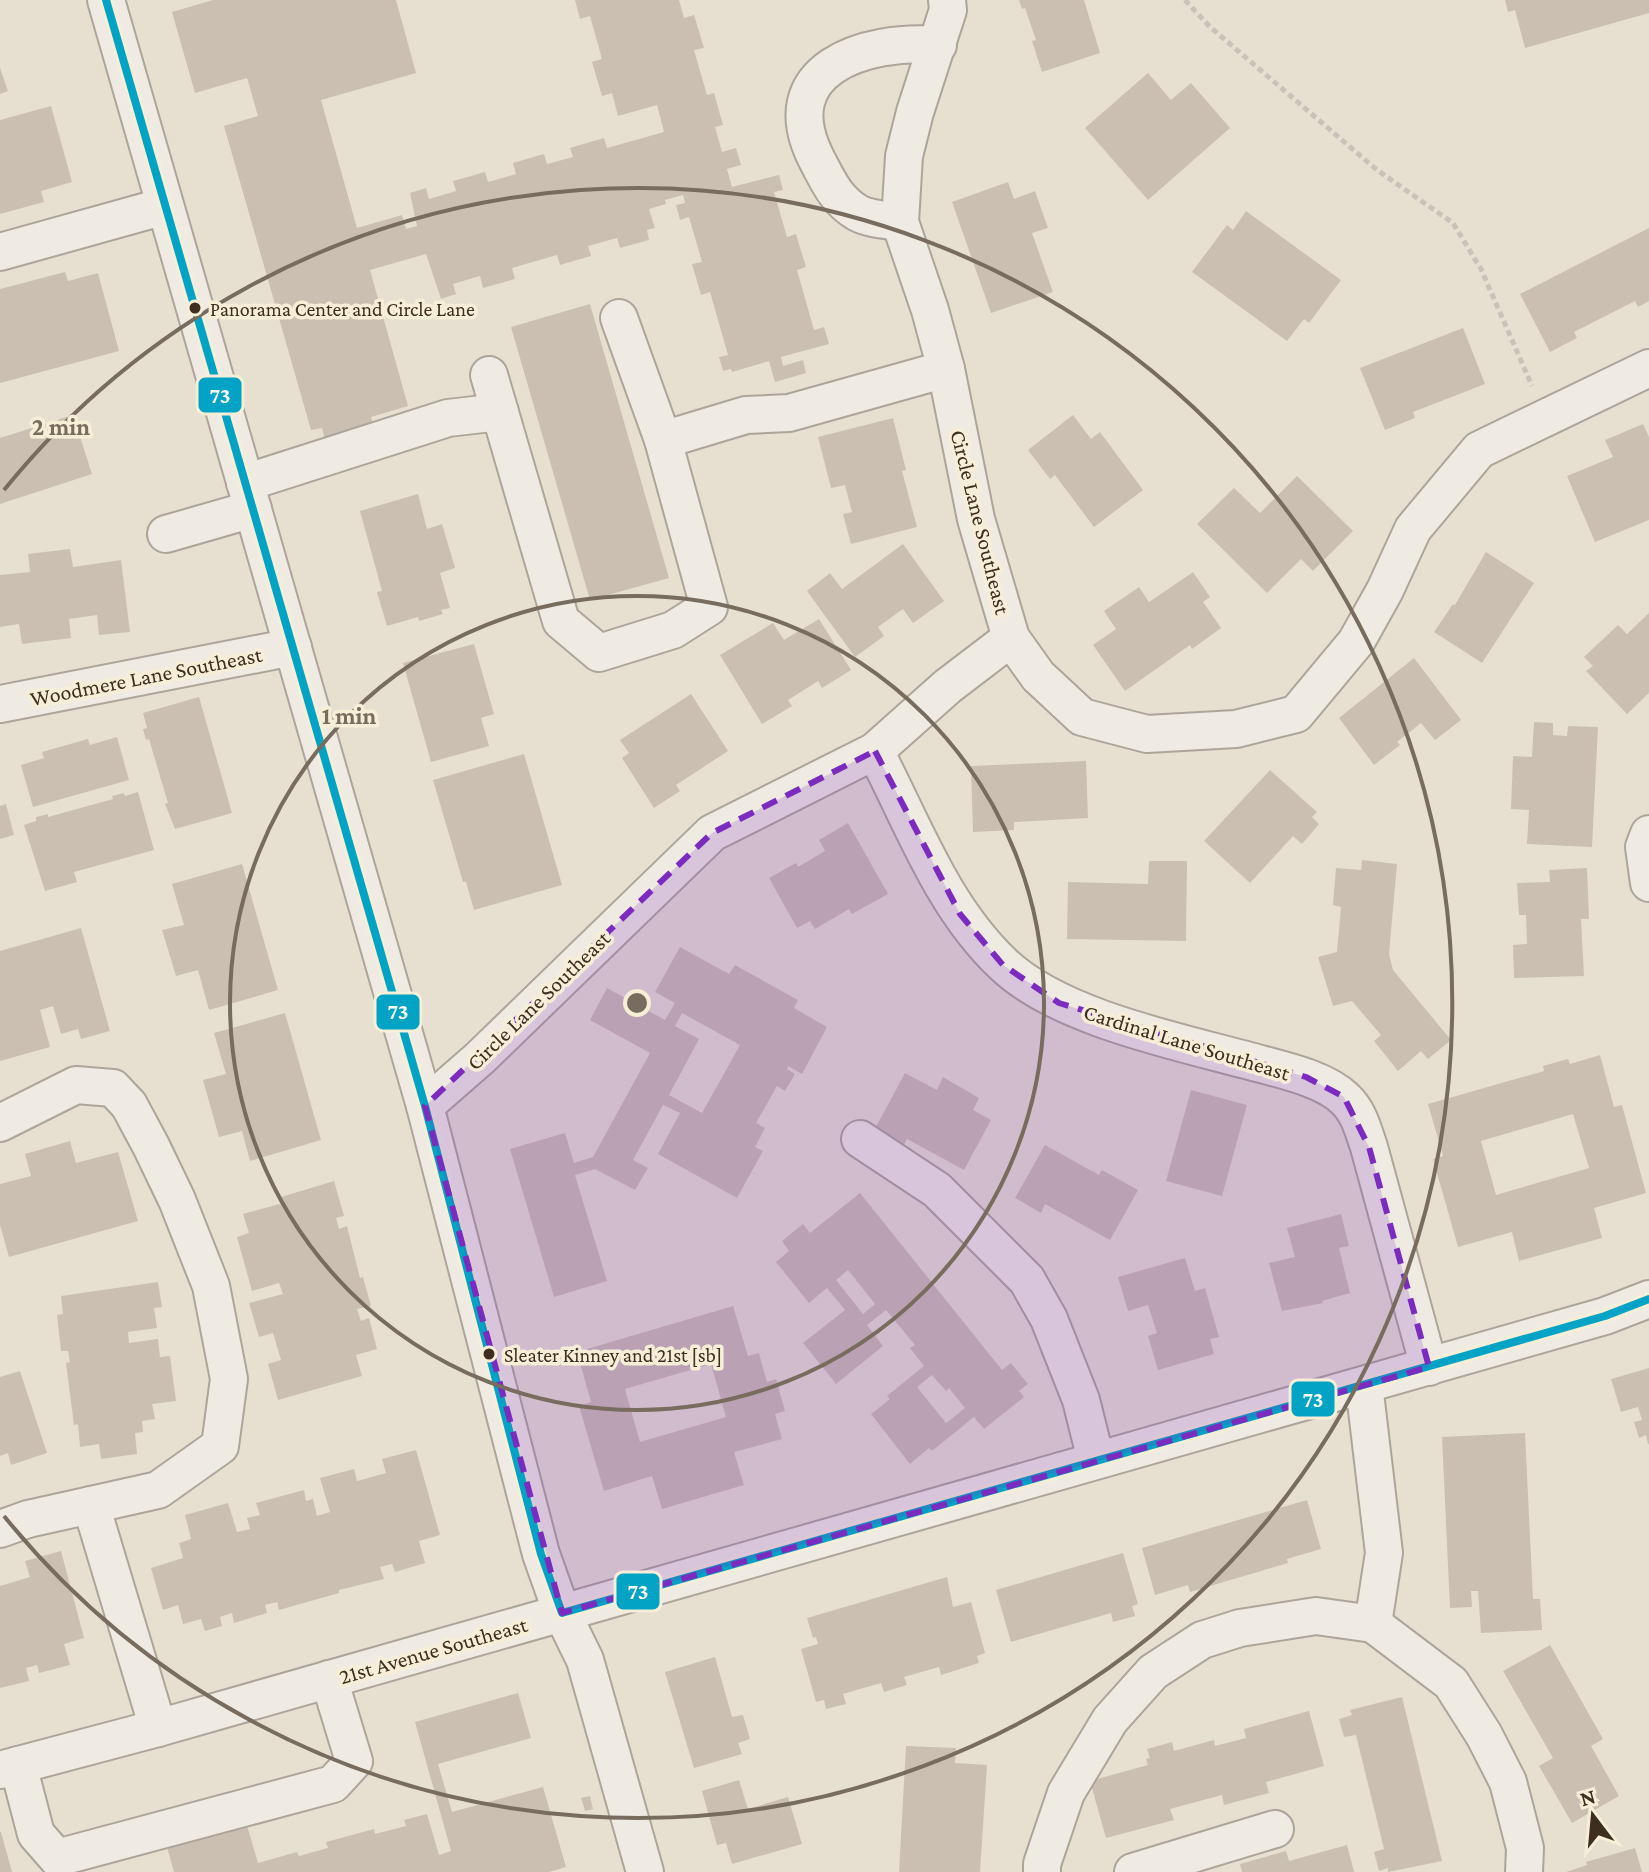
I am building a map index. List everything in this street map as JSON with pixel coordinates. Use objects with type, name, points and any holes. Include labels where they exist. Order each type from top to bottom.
[{"type":"street","points":[[106,0],[425,1106],[541,1554],[562,1613],[585,1660],[645,1872]]},
{"type":"street","name":"Circle Lane Southeast","points":[[425,1106],[480,1058],[712,833],[875,751],[948,686],[1011,638],[976,519],[946,369],[900,222],[904,156],[938,45],[937,3]]},
{"type":"street","points":[[900,222],[859,214],[835,195],[809,145],[803,112],[812,84],[832,66],[866,49],[908,42],[938,45]]},
{"type":"street","points":[[0,252],[165,206]]},
{"type":"street","points":[[489,375],[561,621],[599,653],[673,630],[709,607],[663,440],[619,318]]},
{"type":"street","points":[[1011,638],[1038,676],[1082,717],[1147,734],[1236,729],[1296,714],[1356,642],[1385,590],[1413,529],[1479,450],[1649,368]]},
{"type":"street","points":[[663,440],[746,415],[789,413],[946,369]]},
{"type":"street","points":[[166,534],[249,496],[448,418],[500,412]]},
{"type":"street","name":"Woodmere Lane Southeast","points":[[0,704],[293,647]]},
{"type":"street","name":"Cardinal Lane Southeast","points":[[875,751],[926,855],[960,914],[1003,965],[1059,1003],[1127,1026],[1306,1077],[1344,1097],[1358,1116],[1369,1147],[1429,1367]]},
{"type":"street","points":[[1649,834],[1644,847],[1649,883]]},
{"type":"street","points":[[0,1123],[76,1085],[113,1088],[129,1105],[177,1200],[211,1286],[229,1379],[220,1446],[158,1490],[28,1519],[0,1529]]},
{"type":"street","points":[[860,1139],[937,1190],[1027,1280],[1049,1319],[1081,1400],[1096,1460]]},
{"type":"street","name":"21st Avenue Southeast","points":[[9,1768],[1429,1367],[1605,1316],[1649,1299]]},
{"type":"street","points":[[1364,1385],[1384,1553],[1373,1624]]},
{"type":"street","points":[[91,1505],[158,1728]]},
{"type":"street","points":[[1051,1869],[1066,1793],[1110,1720],[1153,1672],[1202,1640],[1240,1628],[1316,1616],[1373,1624],[1451,1683],[1484,1735],[1508,1782],[1525,1848],[1524,1872]]},
{"type":"street","points":[[9,1768],[36,1834],[57,1858],[333,1784],[354,1761],[329,1679]]},
{"type":"street","points":[[1133,1872],[1275,1829]]},
{"type":"path","points":[[1185,0],[1209,26],[1377,170],[1453,223],[1481,269],[1534,391]]},
{"type":"highlighted area","points":[[875,751],[960,914],[1003,965],[1059,1003],[1306,1077],[1344,1097],[1369,1147],[1429,1367],[562,1613],[425,1106],[712,833]]},
{"type":"building","points":[[213,0],[396,0],[416,73],[321,100],[357,228],[402,215],[406,229],[417,226],[410,193],[426,188],[429,199],[456,191],[453,181],[485,172],[488,182],[516,174],[513,163],[544,154],[547,164],[573,157],[570,148],[604,138],[607,148],[664,132],[657,105],[618,116],[612,93],[602,96],[592,62],[602,59],[590,16],[580,19],[575,0],[679,0],[684,18],[694,15],[704,48],[694,50],[707,95],[714,93],[723,125],[715,127],[722,152],[736,148],[741,165],[727,169],[732,187],[779,175],[783,190],[774,192],[787,237],[796,234],[806,267],[797,270],[814,330],[824,327],[829,344],[781,357],[783,366],[803,360],[806,373],[775,382],[769,361],[732,372],[731,369],[723,371],[719,357],[728,355],[710,292],[701,295],[692,264],[702,262],[689,217],[680,220],[676,205],[685,203],[683,195],[649,209],[655,228],[647,230],[649,240],[620,248],[617,238],[588,246],[591,256],[560,265],[557,255],[512,268],[515,279],[483,288],[480,276],[453,284],[456,294],[441,299],[426,254],[370,270],[408,406],[371,417],[375,430],[326,444],[322,428],[311,430],[224,126],[258,116],[247,78],[195,93],[172,12]]},
{"type":"building","points":[[1019,0],[1084,0],[1100,53],[1042,72],[1032,41],[1036,40]]},
{"type":"building","points":[[1505,0],[1649,0],[1649,13],[1525,48],[1515,10],[1508,12]]},
{"type":"building","points":[[0,68],[8,91],[0,94]]},
{"type":"building","points":[[1148,73],[1171,100],[1191,83],[1230,128],[1148,200],[1085,128]]},
{"type":"building","points":[[51,106],[72,182],[41,191],[44,202],[0,214],[0,120]]},
{"type":"building","points":[[1008,182],[1014,199],[1035,191],[1048,228],[1032,233],[1053,292],[991,313],[952,202]]},
{"type":"building","points":[[1246,211],[1341,280],[1309,323],[1304,319],[1287,341],[1192,272],[1227,225],[1233,230]]},
{"type":"building","points":[[1649,228],[1649,301],[1638,307],[1635,301],[1574,332],[1577,338],[1550,352],[1520,294]]},
{"type":"building","points":[[65,272],[68,281],[98,273],[119,351],[0,383],[0,289]]},
{"type":"building","points":[[590,304],[669,578],[590,600],[511,327]]},
{"type":"building","points":[[1463,328],[1485,384],[1413,412],[1415,418],[1385,430],[1360,368]]},
{"type":"building","points":[[73,415],[92,474],[0,504],[0,438]]},
{"type":"building","points":[[1073,415],[1091,439],[1100,432],[1143,490],[1094,527],[1055,475],[1050,479],[1028,450]]},
{"type":"building","points":[[893,418],[906,470],[902,471],[917,527],[851,544],[843,514],[852,512],[845,485],[831,488],[818,437]]},
{"type":"building","points":[[1643,424],[1649,437],[1649,520],[1595,542],[1567,476],[1613,457],[1605,440]]},
{"type":"building","points":[[1297,476],[1353,531],[1313,571],[1301,559],[1267,593],[1197,524],[1234,488],[1260,513]]},
{"type":"building","points":[[418,494],[427,529],[442,524],[455,568],[440,573],[450,608],[441,610],[443,614],[419,621],[418,617],[387,626],[377,592],[382,591],[360,511]]},
{"type":"building","points":[[903,544],[944,601],[913,623],[903,609],[878,627],[884,636],[855,657],[807,591],[830,573],[842,589]]},
{"type":"building","points":[[70,549],[73,567],[121,560],[130,632],[99,635],[97,615],[69,619],[71,638],[22,644],[19,624],[0,627],[0,575],[30,572],[28,554]]},
{"type":"building","points":[[1486,552],[1534,583],[1482,663],[1434,632],[1455,605]]},
{"type":"building","points":[[1193,572],[1210,597],[1203,602],[1221,628],[1192,649],[1190,645],[1125,691],[1093,645],[1116,629],[1104,611],[1139,587],[1149,602]]},
{"type":"building","points":[[1649,613],[1649,693],[1627,714],[1586,671],[1593,666],[1584,657],[1618,625],[1627,634]]},
{"type":"building","points":[[819,619],[851,670],[822,688],[818,681],[788,700],[792,706],[762,724],[720,655],[773,623],[784,640]]},
{"type":"building","points":[[474,644],[494,714],[481,718],[489,746],[431,762],[403,663]]},
{"type":"building","points":[[1414,658],[1461,720],[1435,740],[1421,723],[1397,742],[1400,745],[1374,765],[1339,718]]},
{"type":"building","points":[[691,694],[728,751],[676,785],[680,791],[654,808],[622,758],[629,753],[620,740]]},
{"type":"building","points":[[199,697],[232,813],[175,829],[165,804],[168,803],[149,739],[146,740],[143,713]]},
{"type":"building","points":[[1534,722],[1553,723],[1553,735],[1567,736],[1568,726],[1598,727],[1592,847],[1527,844],[1529,810],[1511,809],[1513,756],[1532,757]]},
{"type":"building","points":[[117,737],[129,780],[33,807],[21,765],[44,758],[42,752],[88,739],[90,745]]},
{"type":"building","points":[[524,754],[562,885],[474,910],[433,780]]},
{"type":"building","points":[[1086,761],[1088,818],[1014,822],[1014,830],[973,832],[971,766]]},
{"type":"building","points":[[1270,770],[1317,812],[1312,817],[1319,824],[1302,844],[1293,836],[1250,883],[1204,841]]},
{"type":"building","points":[[138,792],[154,850],[74,872],[77,882],[45,891],[24,825],[36,821],[36,817],[48,814],[48,817],[113,799],[112,796]]},
{"type":"building","points":[[6,804],[14,835],[0,839],[0,806]]},
{"type":"building","points":[[848,823],[888,894],[852,914],[849,909],[815,929],[810,921],[797,928],[769,878],[796,863],[798,867],[825,851],[819,840]]},
{"type":"building","points":[[1362,860],[1397,864],[1389,954],[1393,970],[1451,1040],[1428,1059],[1421,1051],[1398,1071],[1374,1041],[1381,1035],[1352,1001],[1333,1006],[1318,957],[1337,952],[1341,907],[1333,905],[1336,868],[1361,870]]},
{"type":"building","points":[[1149,861],[1187,861],[1186,941],[1067,939],[1068,882],[1148,884]]},
{"type":"building","points":[[242,864],[278,990],[209,1010],[198,970],[176,976],[162,930],[184,925],[172,884]]},
{"type":"building","points":[[1587,868],[1589,919],[1581,919],[1584,976],[1514,978],[1513,945],[1527,944],[1526,915],[1519,915],[1517,883],[1550,882],[1549,870]]},
{"type":"building","points":[[81,928],[110,1031],[81,1039],[78,1029],[61,1034],[53,1006],[40,1010],[50,1047],[0,1061],[0,951]]},
{"type":"building","points":[[680,947],[729,974],[735,965],[798,1000],[794,1008],[827,1027],[802,1074],[788,1066],[787,1069],[795,1074],[785,1091],[777,1086],[756,1123],[765,1128],[755,1147],[763,1151],[737,1198],[658,1154],[680,1113],[663,1105],[633,1160],[648,1168],[635,1190],[595,1169],[575,1175],[607,1281],[554,1297],[510,1149],[565,1133],[574,1163],[593,1157],[650,1053],[590,1020],[607,988],[665,1020],[675,1003],[655,992]],"holes":[[[682,1013],[740,1045],[702,1113],[669,1095],[699,1039],[675,1026]]]},
{"type":"building","points":[[285,1013],[321,1140],[250,1161],[242,1131],[219,1137],[203,1080],[226,1074],[214,1033]]},
{"type":"building","points":[[1600,1055],[1614,1107],[1622,1105],[1646,1193],[1594,1208],[1602,1238],[1519,1261],[1512,1232],[1458,1247],[1433,1159],[1443,1156],[1428,1104],[1544,1071],[1543,1066],[1568,1059],[1570,1064]],"holes":[[[1573,1114],[1589,1168],[1496,1195],[1481,1141]]]},
{"type":"building","points":[[905,1073],[937,1090],[943,1077],[979,1098],[973,1110],[991,1120],[964,1170],[907,1139],[899,1154],[870,1138]]},
{"type":"building","points":[[1191,1090],[1247,1105],[1222,1196],[1166,1181]]},
{"type":"building","points":[[70,1141],[76,1163],[118,1152],[138,1221],[9,1257],[0,1225],[0,1184],[31,1176],[25,1154]]},
{"type":"building","points":[[1045,1145],[1099,1175],[1102,1170],[1138,1190],[1110,1240],[1045,1204],[1041,1213],[1015,1198]]},
{"type":"building","points":[[334,1181],[344,1216],[336,1218],[339,1229],[347,1226],[360,1278],[363,1277],[371,1306],[357,1309],[361,1321],[369,1318],[377,1349],[356,1355],[362,1376],[278,1400],[268,1364],[281,1360],[273,1333],[259,1337],[249,1303],[283,1294],[279,1283],[252,1291],[237,1237],[249,1233],[243,1214],[283,1203],[281,1197]]},
{"type":"building","points":[[860,1193],[1002,1370],[1011,1363],[1028,1384],[1019,1391],[1024,1397],[984,1429],[974,1417],[932,1451],[929,1448],[910,1464],[871,1414],[890,1399],[887,1396],[924,1366],[910,1348],[915,1345],[886,1310],[867,1325],[883,1346],[836,1384],[803,1343],[845,1310],[827,1288],[809,1303],[776,1262],[789,1251],[782,1241],[803,1224],[810,1233]],"holes":[[[848,1270],[875,1304],[863,1314],[836,1280]],[[932,1375],[946,1391],[949,1388],[965,1408],[946,1423],[917,1387]]]},
{"type":"building","points":[[1341,1214],[1349,1246],[1339,1248],[1350,1293],[1323,1303],[1282,1311],[1269,1263],[1295,1257],[1287,1228]]},
{"type":"building","points":[[1185,1258],[1195,1291],[1205,1288],[1219,1337],[1210,1339],[1214,1354],[1158,1370],[1148,1336],[1157,1333],[1148,1305],[1128,1311],[1118,1277]]},
{"type":"building","points":[[158,1282],[162,1307],[154,1308],[157,1328],[128,1332],[129,1343],[158,1339],[160,1357],[170,1356],[176,1401],[152,1404],[155,1419],[142,1421],[143,1432],[135,1433],[137,1454],[101,1459],[99,1444],[80,1447],[78,1424],[74,1425],[66,1363],[70,1362],[68,1351],[61,1351],[57,1315],[63,1314],[61,1296]]},
{"type":"building","points":[[733,1306],[748,1356],[759,1353],[767,1382],[776,1379],[785,1411],[775,1414],[782,1439],[734,1452],[744,1485],[662,1509],[652,1476],[604,1491],[579,1406],[591,1402],[577,1352]],"holes":[[[711,1364],[726,1417],[640,1442],[625,1389]]]},
{"type":"building","points":[[1649,1368],[1648,1444],[1646,1435],[1639,1438],[1634,1422],[1642,1420],[1638,1407],[1621,1412],[1611,1379]]},
{"type":"building","points":[[20,1371],[47,1453],[11,1465],[8,1453],[0,1456],[0,1377]]},
{"type":"building","points":[[1525,1433],[1533,1599],[1540,1599],[1542,1630],[1481,1633],[1478,1591],[1471,1591],[1472,1607],[1450,1608],[1442,1437]]},
{"type":"building","points":[[416,1450],[440,1535],[419,1541],[425,1563],[395,1572],[392,1564],[380,1567],[384,1579],[279,1610],[277,1602],[265,1605],[267,1613],[234,1623],[232,1613],[220,1617],[222,1626],[205,1631],[201,1619],[183,1624],[178,1605],[163,1610],[151,1568],[183,1558],[179,1543],[191,1539],[185,1515],[228,1503],[237,1532],[250,1529],[247,1518],[260,1515],[256,1503],[304,1490],[306,1501],[313,1499],[317,1516],[330,1512],[320,1478],[354,1469],[357,1481],[386,1473],[382,1459]]},
{"type":"building","points":[[1307,1500],[1321,1549],[1287,1559],[1288,1563],[1190,1592],[1188,1585],[1155,1595],[1142,1548]]},
{"type":"building","points":[[61,1551],[84,1638],[64,1644],[70,1665],[39,1673],[37,1665],[26,1668],[29,1681],[0,1688],[0,1586],[30,1577],[25,1561]]},
{"type":"building","points":[[1123,1553],[1138,1604],[1132,1606],[1135,1616],[1113,1622],[1111,1613],[1011,1642],[996,1590]]},
{"type":"building","points":[[947,1577],[953,1607],[971,1602],[985,1653],[977,1656],[979,1663],[941,1675],[939,1667],[904,1677],[907,1685],[884,1692],[881,1683],[843,1694],[846,1704],[826,1709],[824,1700],[816,1702],[801,1649],[818,1644],[807,1618]]},
{"type":"building","points":[[1550,1645],[1603,1739],[1591,1746],[1619,1796],[1572,1823],[1539,1766],[1553,1758],[1503,1671]]},
{"type":"building","points":[[715,1657],[732,1717],[743,1715],[750,1739],[738,1743],[742,1754],[694,1768],[665,1672]]},
{"type":"building","points":[[518,1693],[531,1738],[438,1764],[452,1812],[543,1787],[566,1867],[549,1872],[174,1872],[166,1844],[246,1822],[258,1863],[297,1852],[299,1856],[328,1848],[326,1842],[374,1829],[375,1834],[406,1826],[404,1820],[427,1814],[439,1855],[451,1851],[415,1722]]},
{"type":"building","points":[[1402,1697],[1442,1861],[1388,1872],[1388,1868],[1379,1871],[1374,1852],[1384,1849],[1356,1735],[1344,1737],[1339,1719],[1352,1715],[1350,1710]]},
{"type":"building","points":[[1309,1711],[1324,1766],[1266,1782],[1269,1793],[1224,1805],[1222,1795],[1170,1809],[1174,1820],[1106,1838],[1090,1781],[1148,1765],[1146,1759],[1150,1758],[1147,1749],[1172,1742],[1174,1751],[1214,1740],[1215,1746],[1246,1738],[1244,1729]]},
{"type":"building","points":[[906,1746],[956,1748],[955,1763],[987,1765],[980,1872],[899,1872]]},
{"type":"building","points":[[739,1780],[748,1809],[788,1797],[802,1844],[732,1864],[726,1843],[717,1845],[702,1791]]},
{"type":"building","points":[[590,1796],[593,1809],[585,1811],[581,1798]]},
{"type":"building","points":[[1,1832],[12,1872],[0,1872]]},
{"type":"building","points":[[1347,1845],[1354,1872],[1242,1872],[1240,1864],[1286,1851],[1289,1861]]},
{"type":"building","points":[[1635,1848],[1642,1872],[1566,1872],[1587,1865],[1586,1862]]},
{"type":"transit line","name":"73","points":[[106,0],[425,1106],[541,1554],[562,1613],[1605,1316],[1649,1299]]},
{"type":"place","name":"Panorama Center and Circle Lane","points":[[195,308]]},
{"type":"place","name":"Sleater Kinney and 21st [sb]","points":[[489,1354]]}]
